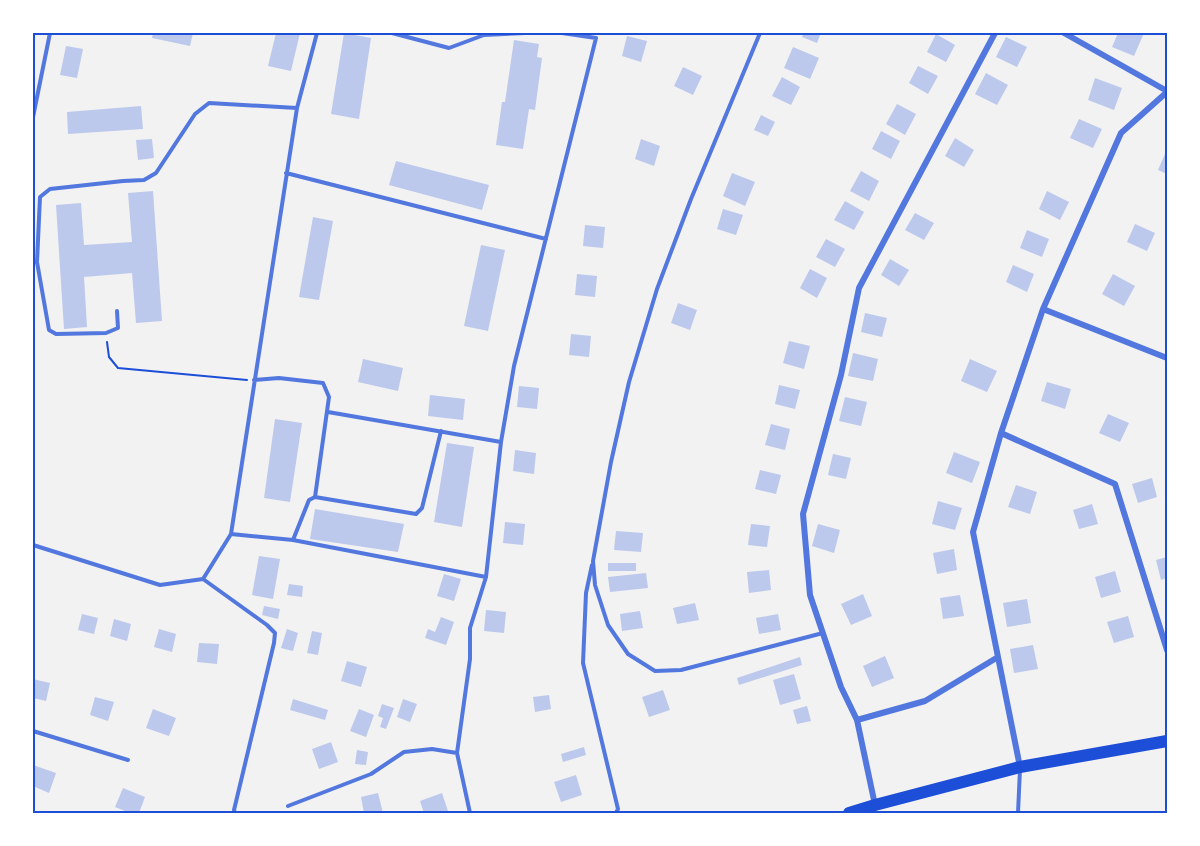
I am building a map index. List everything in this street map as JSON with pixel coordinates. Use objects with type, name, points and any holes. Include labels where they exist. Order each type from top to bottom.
[{"type":"highway","points":[[849,813],[1020,766],[1167,741]]},
{"type":"street","points":[[875,805],[857,720],[841,687],[810,595],[803,514],[841,375],[859,288],[995,33]]},
{"type":"street","points":[[1020,766],[973,532],[1001,433],[1043,309],[1121,133],[1167,91],[1064,33]]},
{"type":"street","points":[[1043,309],[1167,358]]},
{"type":"street","points":[[1001,433],[1115,484],[1167,650]]},
{"type":"street","points":[[857,720],[925,701],[998,657]]},
{"type":"lane","points":[[33,117],[50,33]]},
{"type":"lane","points":[[203,579],[231,534],[297,108],[317,33]]},
{"type":"lane","points":[[392,33],[449,48],[484,34],[525,33]]},
{"type":"lane","points":[[470,813],[457,753],[470,659],[470,628],[486,578],[501,442],[514,366],[597,35],[562,33]]},
{"type":"lane","points":[[616,813],[618,809],[582,663],[586,592],[629,382],[657,289],[691,199],[760,33]]},
{"type":"lane","points":[[117,310],[118,328],[106,333],[56,334],[49,330],[35,262],[40,197],[50,189],[144,180],[156,173],[195,114],[209,103],[297,108]]},
{"type":"lane","points":[[286,173],[546,239]]},
{"type":"lane","points":[[254,380],[279,378],[322,383],[329,397],[315,497]]},
{"type":"lane","points":[[328,412],[501,442]]},
{"type":"lane","points":[[294,540],[309,500],[315,497],[416,514],[422,508],[441,431]]},
{"type":"lane","points":[[231,534],[294,540],[486,578]]},
{"type":"lane","points":[[33,545],[160,585],[203,579],[267,625],[274,633],[274,643],[235,813]]},
{"type":"lane","points":[[593,561],[595,585],[608,625],[628,654],[655,671],[681,670],[823,633]]},
{"type":"lane","points":[[33,731],[128,760]]},
{"type":"lane","points":[[288,806],[371,774],[404,752],[432,750],[457,753]]},
{"type":"lane","points":[[1018,813],[1020,766]]},
{"type":"path","points":[[106,333],[109,357],[118,368],[254,380]]},
{"type":"building","points":[[153,33],[193,33],[190,46],[152,38]]},
{"type":"building","points":[[276,33],[300,33],[291,71],[268,66]]},
{"type":"building","points":[[344,33],[371,38],[359,119],[331,114]]},
{"type":"building","points":[[804,33],[820,35],[817,43],[802,37]]},
{"type":"building","points":[[1118,33],[1144,33],[1134,56],[1112,47]]},
{"type":"building","points":[[936,34],[955,45],[946,62],[927,52]]},
{"type":"building","points":[[627,36],[647,41],[641,62],[622,56]]},
{"type":"building","points":[[1006,37],[1027,47],[1017,67],[996,57]]},
{"type":"building","points":[[514,40],[539,44],[537,57],[542,58],[535,110],[529,109],[523,149],[496,145]]},
{"type":"building","points":[[66,46],[83,49],[77,78],[60,75]]},
{"type":"building","points":[[793,47],[819,58],[810,79],[784,68]]},
{"type":"building","points":[[918,66],[938,76],[928,94],[909,83]]},
{"type":"building","points":[[683,67],[702,76],[693,95],[674,86]]},
{"type":"building","points":[[986,73],[1008,85],[997,105],[975,94]]},
{"type":"building","points":[[782,77],[800,87],[791,105],[772,96]]},
{"type":"building","points":[[1095,78],[1122,88],[1114,110],[1088,100]]},
{"type":"building","points":[[897,104],[916,114],[905,135],[886,124]]},
{"type":"building","points":[[141,106],[143,129],[68,134],[67,112]]},
{"type":"building","points":[[761,115],[775,122],[768,136],[754,130]]},
{"type":"building","points":[[1079,119],[1102,129],[1093,148],[1070,138]]},
{"type":"building","points":[[881,131],[900,141],[891,159],[872,149]]},
{"type":"building","points":[[955,138],[974,150],[964,167],[945,156]]},
{"type":"building","points":[[152,139],[154,158],[138,160],[136,140]]},
{"type":"building","points":[[641,139],[660,146],[654,166],[635,159]]},
{"type":"building","points":[[1167,149],[1167,174],[1158,170]]},
{"type":"building","points":[[396,161],[489,185],[482,210],[389,185]]},
{"type":"building","points":[[861,171],[879,181],[869,201],[850,191]]},
{"type":"building","points":[[732,173],[755,182],[745,206],[723,196]]},
{"type":"building","points":[[153,191],[162,321],[136,323],[132,273],[84,277],[87,327],[64,329],[56,205],[81,203],[84,245],[132,242],[128,193]]},
{"type":"building","points":[[1047,191],[1069,202],[1060,220],[1039,209]]},
{"type":"building","points":[[845,201],[864,212],[854,230],[834,220]]},
{"type":"building","points":[[723,209],[743,215],[736,235],[717,229]]},
{"type":"building","points":[[915,213],[934,223],[924,240],[905,230]]},
{"type":"building","points":[[313,217],[333,221],[319,300],[299,297]]},
{"type":"building","points":[[1135,224],[1155,233],[1147,251],[1127,242]]},
{"type":"building","points":[[585,225],[605,227],[603,248],[583,246]]},
{"type":"building","points":[[1027,230],[1049,239],[1042,257],[1020,248]]},
{"type":"building","points":[[826,239],[845,249],[835,267],[816,257]]},
{"type":"building","points":[[481,245],[505,250],[488,331],[464,326]]},
{"type":"building","points":[[890,259],[909,270],[899,286],[881,275]]},
{"type":"building","points":[[1013,265],[1034,274],[1027,292],[1006,282]]},
{"type":"building","points":[[810,269],[827,278],[817,298],[800,288]]},
{"type":"building","points":[[577,274],[597,276],[595,297],[575,295]]},
{"type":"building","points":[[1113,274],[1135,286],[1124,306],[1102,294]]},
{"type":"building","points":[[678,303],[697,310],[690,330],[671,323]]},
{"type":"building","points":[[865,313],[887,318],[882,337],[861,332]]},
{"type":"building","points":[[571,334],[591,336],[589,357],[569,355]]},
{"type":"building","points":[[789,341],[810,346],[804,369],[783,363]]},
{"type":"building","points":[[853,353],[878,359],[873,381],[848,376]]},
{"type":"building","points":[[363,359],[403,368],[398,391],[358,382]]},
{"type":"building","points":[[970,359],[997,371],[987,392],[961,381]]},
{"type":"building","points":[[1047,382],[1071,389],[1065,409],[1041,401]]},
{"type":"building","points":[[779,385],[800,390],[795,409],[775,404]]},
{"type":"building","points":[[519,386],[539,388],[537,409],[517,407]]},
{"type":"building","points":[[430,395],[465,399],[463,420],[428,416]]},
{"type":"building","points":[[845,397],[867,402],[861,426],[839,421]]},
{"type":"building","points":[[1108,414],[1129,423],[1120,442],[1099,433]]},
{"type":"building","points":[[275,419],[302,423],[290,502],[264,498]]},
{"type":"building","points":[[771,424],[790,429],[785,450],[765,445]]},
{"type":"building","points":[[447,443],[474,447],[462,527],[434,522]]},
{"type":"building","points":[[515,450],[536,453],[534,474],[513,471]]},
{"type":"building","points":[[954,452],[980,462],[972,483],[946,473]]},
{"type":"building","points":[[833,454],[851,458],[846,479],[828,475]]},
{"type":"building","points":[[760,470],[781,475],[776,494],[755,489]]},
{"type":"building","points":[[1152,478],[1157,497],[1138,503],[1132,484]]},
{"type":"building","points":[[1016,485],[1037,492],[1030,514],[1008,507]]},
{"type":"building","points":[[938,501],[962,508],[955,530],[932,524]]},
{"type":"building","points":[[1092,504],[1098,524],[1079,529],[1073,510]]},
{"type":"building","points":[[315,509],[404,524],[398,552],[310,539]]},
{"type":"building","points":[[505,522],[525,524],[523,545],[503,543]]},
{"type":"building","points":[[751,524],[770,526],[767,547],[748,545]]},
{"type":"building","points":[[818,524],[840,530],[834,553],[812,546]]},
{"type":"building","points":[[616,531],[643,533],[641,552],[614,550]]},
{"type":"building","points":[[954,549],[957,570],[937,574],[933,553]]},
{"type":"building","points":[[259,556],[280,559],[273,599],[252,595]]},
{"type":"building","points":[[1167,557],[1167,578],[1161,580],[1156,560]]},
{"type":"building","points":[[608,563],[636,563],[636,571],[608,571]]},
{"type":"building","points":[[769,570],[771,590],[749,593],[747,572]]},
{"type":"building","points":[[1115,571],[1121,592],[1101,598],[1095,577]]},
{"type":"building","points":[[646,573],[648,588],[610,592],[608,577]]},
{"type":"building","points":[[444,574],[461,579],[454,601],[437,596]]},
{"type":"building","points":[[289,584],[303,586],[302,597],[287,595]]},
{"type":"building","points":[[863,594],[872,616],[851,625],[841,604]]},
{"type":"building","points":[[960,595],[964,616],[943,619],[940,598]]},
{"type":"building","points":[[1027,599],[1031,623],[1007,627],[1003,603]]},
{"type":"building","points":[[695,603],[699,620],[677,624],[673,608]]},
{"type":"building","points":[[264,606],[280,609],[278,619],[262,615]]},
{"type":"building","points":[[486,610],[506,612],[504,633],[484,631]]},
{"type":"building","points":[[640,611],[643,628],[622,631],[620,614]]},
{"type":"building","points":[[82,614],[98,618],[94,634],[78,630]]},
{"type":"building","points":[[778,614],[781,630],[759,634],[756,618]]},
{"type":"building","points":[[1128,616],[1134,637],[1114,643],[1107,622]]},
{"type":"building","points":[[441,617],[454,622],[446,645],[425,638],[428,629],[435,632]]},
{"type":"building","points":[[114,619],[131,624],[127,641],[110,636]]},
{"type":"building","points":[[159,629],[176,634],[172,652],[154,647]]},
{"type":"building","points":[[287,629],[298,633],[293,651],[281,648]]},
{"type":"building","points":[[312,631],[322,633],[318,655],[307,653]]},
{"type":"building","points":[[199,643],[219,644],[217,664],[197,662]]},
{"type":"building","points":[[1033,645],[1038,669],[1014,673],[1010,649]]},
{"type":"building","points":[[885,656],[894,678],[872,687],[863,666]]},
{"type":"building","points":[[800,657],[802,665],[739,685],[737,678]]},
{"type":"building","points":[[347,661],[367,667],[361,687],[341,681]]},
{"type":"building","points":[[794,674],[801,699],[780,705],[773,680]]},
{"type":"building","points":[[33,679],[50,683],[46,701],[33,698]]},
{"type":"building","points":[[663,690],[670,710],[649,717],[642,697]]},
{"type":"building","points":[[549,695],[551,709],[535,712],[533,697]]},
{"type":"building","points":[[95,697],[114,702],[108,721],[90,715]]},
{"type":"building","points":[[293,699],[328,710],[325,720],[290,710]]},
{"type":"building","points":[[403,699],[417,704],[410,722],[397,717]]},
{"type":"building","points":[[382,704],[394,708],[386,729],[380,727],[383,718],[378,716]]},
{"type":"building","points":[[807,706],[811,721],[797,724],[793,710]]},
{"type":"building","points":[[153,709],[176,718],[169,736],[146,728]]},
{"type":"building","points":[[359,709],[374,715],[366,737],[350,731]]},
{"type":"building","points":[[331,742],[338,762],[319,769],[312,749]]},
{"type":"building","points":[[584,747],[586,755],[563,762],[561,754]]},
{"type":"building","points":[[357,750],[368,752],[366,765],[355,764]]},
{"type":"building","points":[[33,765],[56,773],[49,793],[33,786]]},
{"type":"building","points":[[576,775],[582,795],[561,802],[554,782]]},
{"type":"building","points":[[123,788],[145,797],[139,813],[130,813],[115,807]]},
{"type":"building","points":[[378,793],[383,813],[364,813],[361,797]]},
{"type":"building","points":[[442,793],[448,811],[424,813],[420,801]]}]
